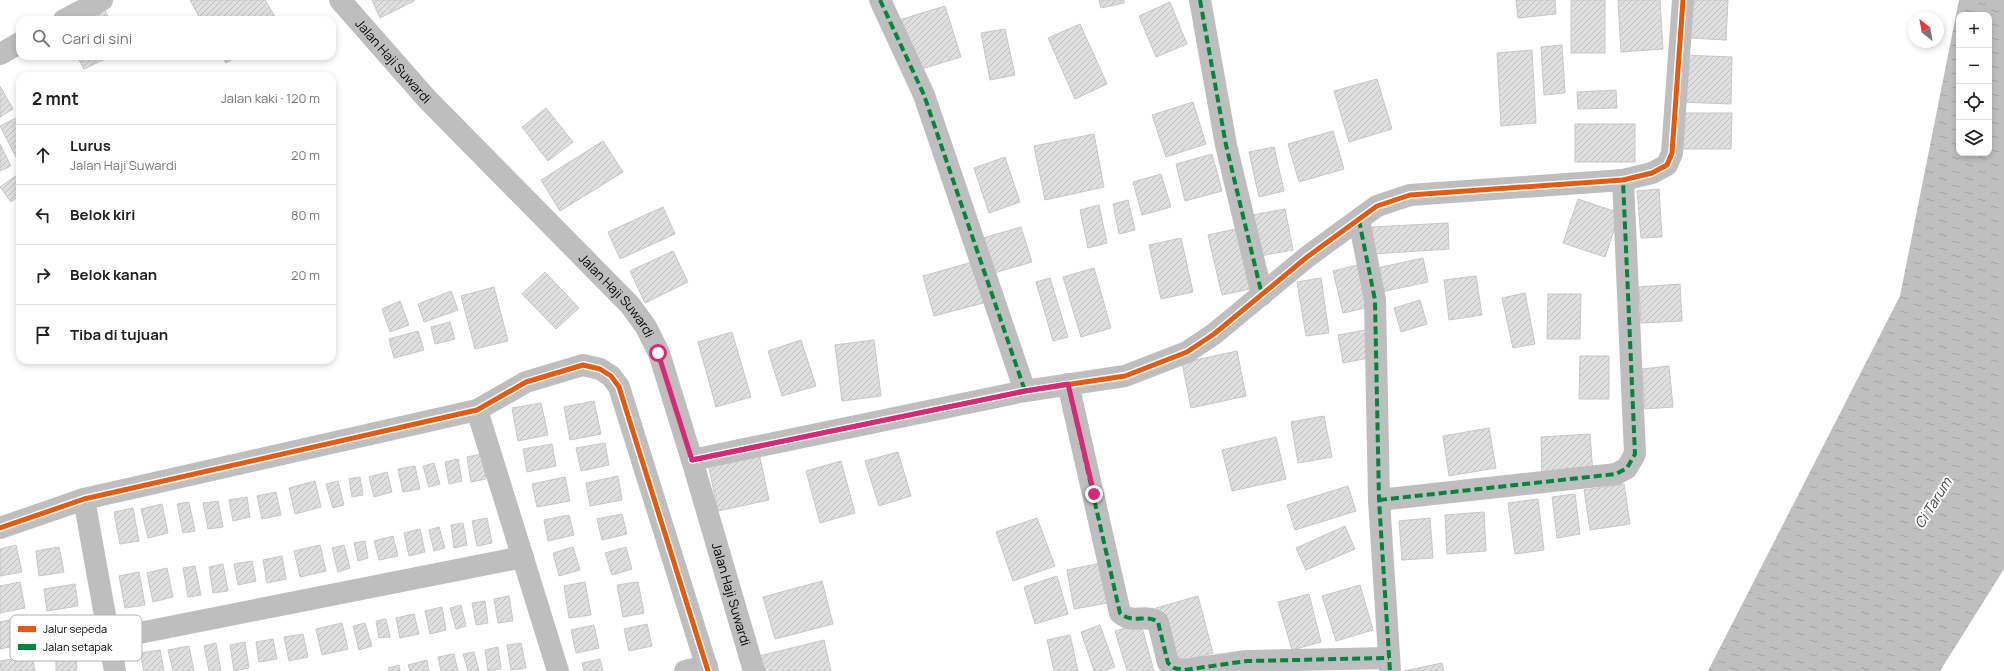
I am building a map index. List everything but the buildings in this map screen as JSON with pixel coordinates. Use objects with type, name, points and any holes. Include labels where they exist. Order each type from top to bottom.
[{"type":"street","points":[[72,16],[102,0]]},
{"type":"street","name":"Jalan Haji Suwardi","points":[[340,0],[426,99],[630,305],[646,327],[658,353],[692,460],[754,671]]},
{"type":"street","points":[[880,0],[924,95],[1025,391]]},
{"type":"street","points":[[1200,0],[1226,145],[1262,295]]},
{"type":"street","points":[[692,460],[1025,391],[1125,376],[1187,352],[1214,334],[1308,257],[1377,206],[1410,195],[1623,180],[1652,173],[1667,165],[1672,153],[1683,0]]},
{"type":"street","points":[[0,54],[16,45]]},
{"type":"street","points":[[1379,500],[1616,474],[1627,468],[1635,454],[1623,180]]},
{"type":"street","points":[[1068,384],[1120,613],[1125,618],[1132,620],[1152,619],[1158,622],[1168,663],[1174,668],[1184,670],[1247,661],[1390,664],[1379,500],[1375,300],[1359,220]]},
{"type":"street","points":[[0,528],[84,499],[477,410],[526,382],[583,365],[600,369],[611,376],[619,387],[708,669],[685,671]]},
{"type":"street","points":[[477,410],[558,671]]},
{"type":"street","points":[[84,499],[105,615]]},
{"type":"street","points":[[142,632],[523,557]]},
{"type":"street","points":[[113,661],[115,671]]},
{"type":"water","name":"Ci Tarum","points":[[1959,0],[2004,0],[2004,569],[1940,671],[1708,671],[1900,296],[1956,15],[1956,156],[1992,156],[1992,12],[1957,12]]},
{"type":"marked path","points":[[880,0],[924,95],[1025,391]]},
{"type":"marked path","points":[[1200,0],[1226,145],[1262,295]]},
{"type":"marked path","points":[[1379,500],[1616,474],[1627,468],[1635,454],[1623,180]]},
{"type":"marked path","points":[[1359,220],[1375,300],[1379,500],[1390,671]]},
{"type":"marked path","points":[[1068,384],[1120,613],[1130,618],[1149,618],[1158,622],[1168,663],[1174,668],[1184,670],[1247,661],[1389,658]]},
{"type":"cycle path","points":[[692,460],[1025,391],[1125,376],[1187,352],[1214,334],[1307,257],[1377,206],[1410,195],[1623,180],[1652,173],[1667,165],[1672,153],[1683,0]]},
{"type":"cycle path","points":[[0,528],[84,499],[477,410],[526,382],[583,365],[600,369],[611,376],[619,387],[708,671]]},
{"type":"route","points":[[658,353],[692,460],[1025,391],[1068,384],[1094,494]]}]
